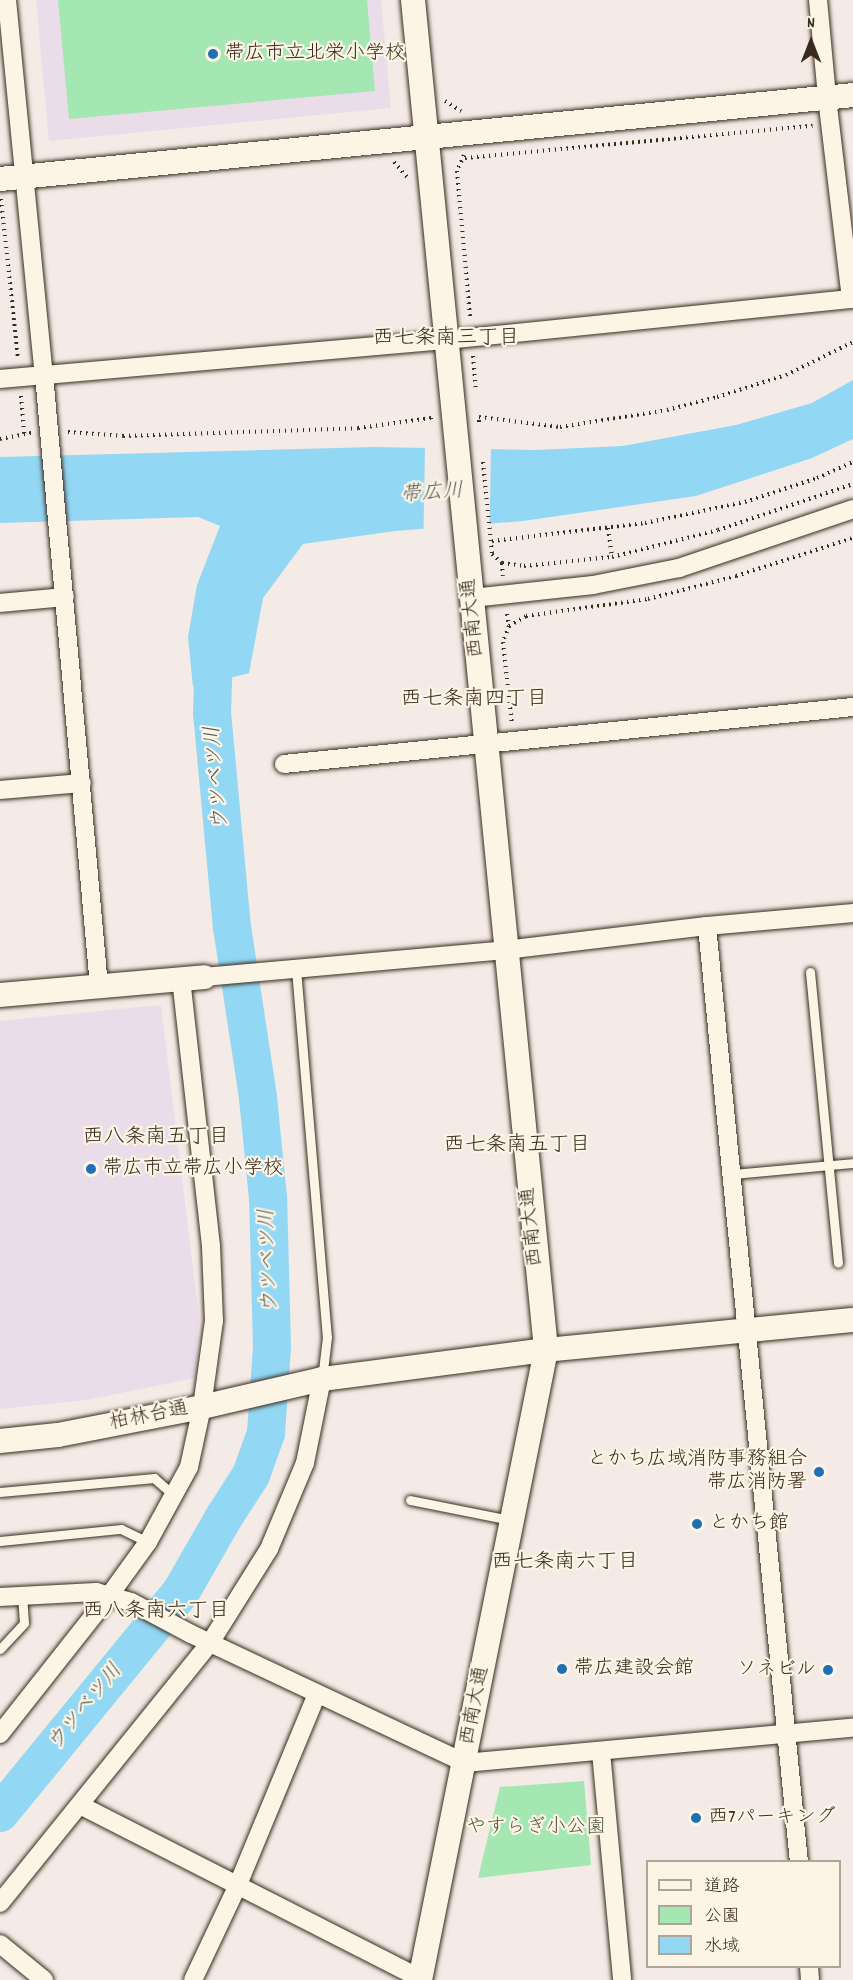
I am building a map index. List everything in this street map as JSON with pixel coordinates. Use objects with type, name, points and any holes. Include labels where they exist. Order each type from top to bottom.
[{"type":"street","points":[[7,0],[12,178],[44,375],[99,986]]},
{"type":"street","name":"西南大通","points":[[413,0],[447,340],[468,429],[466,532],[505,950],[546,1350],[420,1979]]},
{"type":"street","points":[[0,379],[471,338],[851,299],[826,98],[818,0]]},
{"type":"street","points":[[12,178],[853,95]]},
{"type":"street","points":[[472,598],[593,585],[679,568],[853,509]]},
{"type":"street","points":[[0,603],[65,597]]},
{"type":"street","points":[[284,764],[853,707]]},
{"type":"street","points":[[0,790],[82,783]]},
{"type":"street","points":[[0,995],[505,950],[707,926],[853,913]]},
{"type":"street","points":[[707,926],[800,1860]]},
{"type":"street","points":[[3,1725],[109,1596],[148,1542],[189,1467],[213,1404],[214,1321],[211,1246],[193,978]]},
{"type":"street","name":"柏林台通","points":[[0,1441],[58,1434],[213,1404],[322,1379],[546,1350],[853,1320]]},
{"type":"street","points":[[0,1903],[210,1643],[269,1549],[304,1463],[322,1379]]},
{"type":"street","points":[[0,1597],[96,1592],[131,1602],[191,1634],[465,1763],[853,1728]]},
{"type":"street","points":[[193,1980],[237,1887],[317,1694]]},
{"type":"street","points":[[601,1752],[622,1980]]},
{"type":"street","points":[[80,1805],[420,1979]]},
{"type":"street","points":[[0,1944],[44,1980]]},
{"type":"lane","points":[[296,969],[327,1337],[322,1379]]},
{"type":"lane","points":[[810,972],[838,1263]]},
{"type":"lane","points":[[732,1174],[853,1162]]},
{"type":"lane","points":[[0,1492],[154,1478],[175,1496]]},
{"type":"lane","points":[[410,1500],[513,1520]]},
{"type":"lane","points":[[0,1541],[121,1529],[148,1542]]},
{"type":"lane","points":[[0,1649],[24,1623],[22,1596]]},
{"type":"path","points":[[422,102],[448,101],[461,111],[465,159],[457,171],[476,394]]},
{"type":"path","points":[[465,159],[830,124]]},
{"type":"path","points":[[0,200],[20,377],[24,434]]},
{"type":"path","points":[[478,417],[560,427],[667,410],[786,375],[853,342]]},
{"type":"path","points":[[468,429],[478,417],[477,406]]},
{"type":"path","points":[[0,439],[24,434],[123,436],[346,429],[431,418],[432,430]]},
{"type":"path","points":[[482,452],[492,554],[502,563],[524,566],[612,557],[718,530],[853,484]]},
{"type":"path","points":[[492,541],[645,523],[745,502],[817,478],[853,462]]},
{"type":"path","points":[[608,528],[612,557]]},
{"type":"path","points":[[502,563],[509,626],[503,642],[513,740]]},
{"type":"shaded area","name":"帯広市立北栄小学校","points":[[36,0],[381,0],[391,108],[49,141]]},
{"type":"shaded area","name":"帯広市立帯広小学校","points":[[161,1005],[199,1318],[195,1378],[86,1400],[0,1409],[0,1021]]},
{"type":"green space","name":"帯広市立北栄小学校","points":[[58,0],[367,0],[375,91],[69,119]]},
{"type":"green space","name":"やすらぎ小公園","points":[[584,1781],[591,1865],[478,1878],[500,1787]]},
{"type":"water","name":"帯広川","points":[[853,380],[853,439],[812,458],[696,496],[523,521],[395,531],[303,544],[263,598],[249,673],[193,687],[188,637],[197,585],[220,526],[198,517],[0,523],[0,457],[373,447],[535,450],[623,446],[736,425],[812,403]]},
{"type":"pier","points":[[425,445],[491,446],[489,532],[423,531]]},
{"type":"waterway","name":"ウツベツ川","points":[[0,1813],[181,1592],[251,1475],[266,1433],[272,1347],[268,1198],[258,1097],[232,928],[212,714],[214,655],[219,630]]},
{"type":"place","name":"帯広市立北栄小学校","points":[[213,54]]},
{"type":"place","name":"帯広市立帯広小学校","points":[[91,1169]]},
{"type":"place","name":"とかち広域消防事務組合 帯広消防署","points":[[819,1472]]},
{"type":"place","name":"とかち館","points":[[697,1524]]},
{"type":"place","name":"帯広建設会館","points":[[562,1669]]},
{"type":"place","name":"ソネビル","points":[[828,1670]]},
{"type":"place","name":"西7パーキング","points":[[696,1818]]},
{"type":"district","name":"西七条南三丁目","points":[[446,339]]},
{"type":"district","name":"西七条南四丁目","points":[[474,700]]},
{"type":"district","name":"西八条南五丁目","points":[[156,1138]]},
{"type":"district","name":"西七条南五丁目","points":[[517,1146]]},
{"type":"district","name":"西七条南六丁目","points":[[565,1563]]},
{"type":"district","name":"西八条南六丁目","points":[[156,1612]]}]
